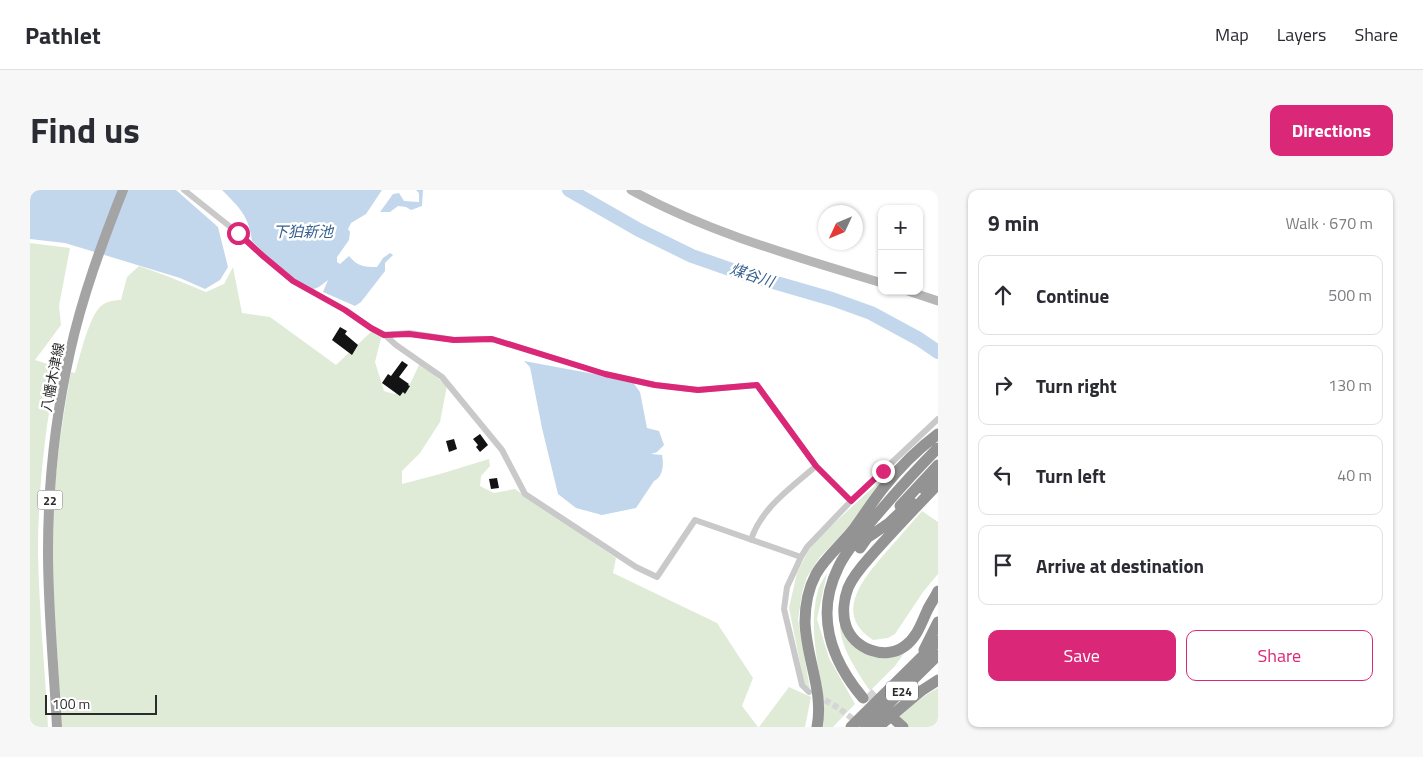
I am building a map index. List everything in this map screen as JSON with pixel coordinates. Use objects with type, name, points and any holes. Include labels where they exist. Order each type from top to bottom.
[{"type":"highway","points":[[861,534],[885,486],[921,448],[938,434]]},
{"type":"highway","points":[[861,534],[938,440]]},
{"type":"highway","points":[[865,696],[846,675],[834,652],[828,629],[827,613],[831,583],[839,566],[861,534],[885,504],[938,448]]},
{"type":"highway","points":[[861,534],[898,499],[938,455]]},
{"type":"highway","points":[[818,727],[819,691],[808,644],[805,610],[807,597],[817,573],[824,563],[861,534],[894,512],[938,465]]},
{"type":"highway","points":[[861,534],[889,523],[938,474]]},
{"type":"highway","points":[[938,484],[878,548],[854,577],[844,605],[846,626],[857,643],[872,651],[879,653],[897,651],[905,646],[919,630],[938,592]]},
{"type":"highway","points":[[902,677],[923,652],[938,625]]},
{"type":"highway","name":"E24","points":[[851,727],[938,641]]},
{"type":"highway","name":"E24","points":[[865,727],[938,654]]},
{"type":"highway","points":[[888,724],[921,691],[938,680]]},
{"type":"highway","points":[[888,724],[903,727]]},
{"type":"main road","name":"八幡木津線","points":[[57,727],[48,552],[52,462],[65,372],[80,314],[91,276],[123,190]]},
{"type":"street","points":[[184,190],[238,233],[293,281],[345,310],[442,376],[502,450],[525,494],[636,567],[657,577],[695,520],[802,556]]},
{"type":"street","points":[[631,190],[676,213],[713,228],[878,282]]},
{"type":"street","points":[[921,295],[938,300]]},
{"type":"street","points":[[384,335],[409,334],[454,340],[492,339],[605,374],[655,385],[698,390],[757,385],[816,466],[851,501]]},
{"type":"street","points":[[809,692],[802,685],[784,609],[787,587],[807,547],[851,501],[938,419]]},
{"type":"street","points":[[751,540],[754,530],[768,509],[816,466]]},
{"type":"green space","points":[[30,243],[70,248],[59,306],[61,325],[35,360],[57,367],[43,459],[38,529],[48,727],[30,727]]},
{"type":"green space","points":[[139,266],[206,292],[224,284],[233,267],[242,313],[270,317],[336,365],[372,331],[382,335],[375,362],[384,391],[394,394],[408,388],[420,363],[447,386],[440,422],[420,453],[402,471],[402,484],[489,459],[490,466],[481,476],[480,486],[494,493],[515,489],[616,558],[613,573],[717,623],[753,678],[742,706],[758,727],[62,727],[52,530],[55,484],[67,394],[71,372],[75,373],[91,321],[103,304],[121,300],[127,277]]},
{"type":"green space","points":[[892,470],[848,528],[820,557],[807,577],[802,593],[798,620],[810,689],[804,683],[789,608],[797,573],[808,551],[820,536]]},
{"type":"green space","points":[[922,511],[938,522],[938,574],[923,592],[895,634],[888,638],[873,640],[861,630],[855,618],[853,607],[856,596],[869,572]]},
{"type":"green space","points":[[827,573],[817,619],[829,658],[855,704],[833,727],[821,727],[824,702],[815,645],[814,612],[818,590]]},
{"type":"green space","points":[[840,622],[860,651],[878,658],[905,652],[895,666],[870,691],[855,667],[842,640]]},
{"type":"green space","points":[[789,687],[811,697],[805,727],[759,727]]},
{"type":"green space","points":[[938,688],[938,727],[909,727],[897,717],[926,695]]},
{"type":"water","points":[[30,190],[176,190],[218,227],[228,267],[220,280],[205,289],[180,278],[65,243],[30,239]]},
{"type":"water","name":"下狛新池","points":[[222,190],[382,190],[366,214],[351,223],[348,229],[350,232],[349,240],[337,257],[337,262],[340,264],[349,256],[361,265],[377,267],[383,258],[390,253],[393,255],[385,263],[385,271],[361,302],[355,306],[323,292],[328,280],[313,289],[305,287],[252,241],[246,218]]},
{"type":"water","points":[[416,190],[423,190],[422,206],[411,210],[398,206],[390,212],[380,212],[393,194],[399,193],[404,201],[419,202],[419,193]]},
{"type":"water","points":[[524,361],[632,381],[640,392],[647,428],[659,431],[664,445],[657,452],[651,454],[662,455],[663,466],[661,473],[636,508],[602,515],[576,508],[558,494],[530,367]]},
{"type":"building","points":[[340,327],[347,331],[345,334],[358,345],[352,355],[332,340]]},
{"type":"building","points":[[402,361],[408,365],[399,377],[410,386],[405,394],[403,392],[400,396],[382,383],[388,374],[391,376]]},
{"type":"building","points":[[480,434],[488,445],[480,452],[476,447],[478,445],[473,439]]},
{"type":"building","points":[[454,439],[457,449],[449,452],[446,441]]},
{"type":"building","points":[[497,478],[499,488],[491,489],[489,479]]},
{"type":"waterway","name":"煤谷川","points":[[569,190],[639,230],[692,256],[735,271],[832,299],[871,313],[919,339],[938,352]]},
{"type":"tunnel","points":[[868,693],[883,708]]},
{"type":"tunnel","points":[[817,696],[839,708],[858,724]]},
{"type":"route","points":[[238,233],[293,281],[345,310],[384,335],[409,334],[454,340],[492,339],[605,374],[655,385],[698,390],[757,385],[816,466],[851,501],[883,471]]}]
